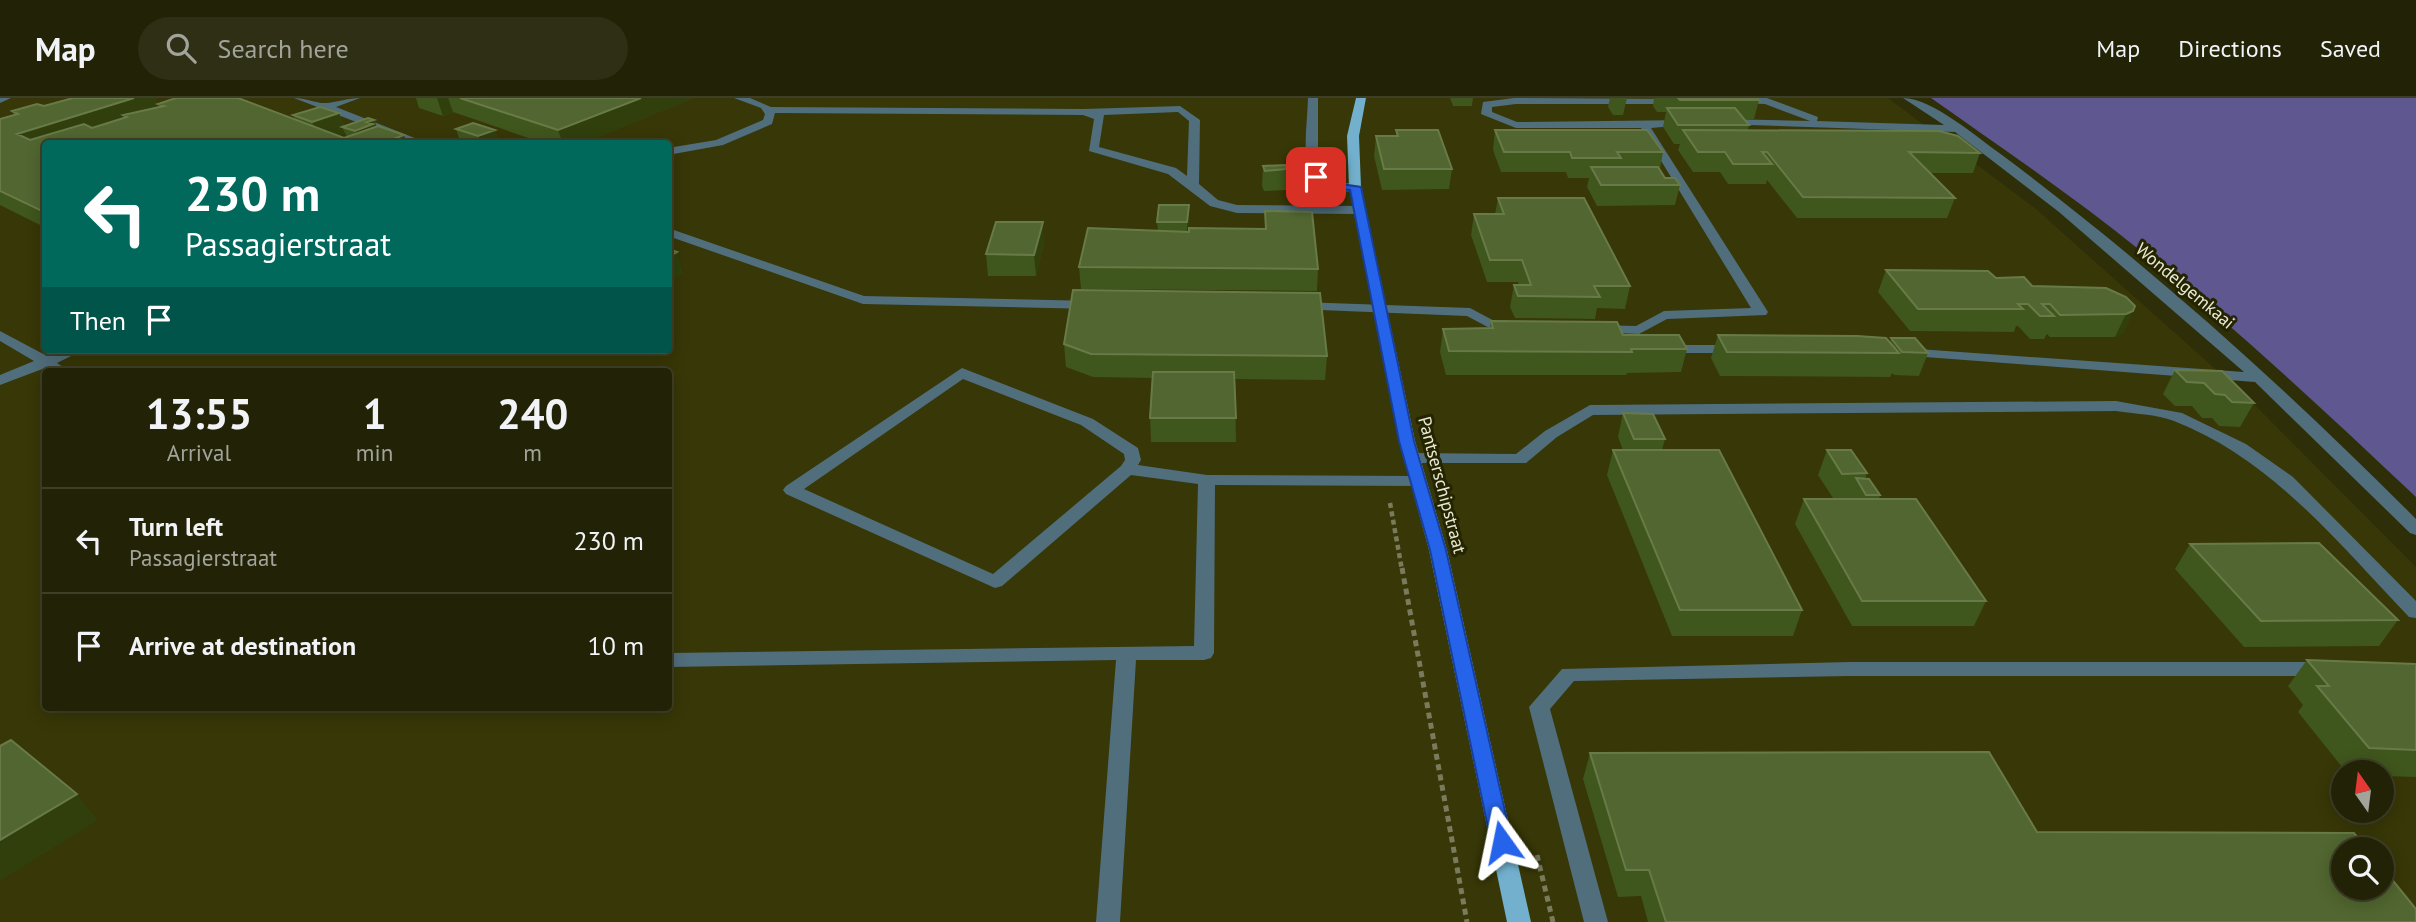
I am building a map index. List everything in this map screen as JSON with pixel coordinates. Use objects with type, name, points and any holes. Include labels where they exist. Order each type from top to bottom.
[{"type":"main road","name":"Pantserschipstraat","points":[[1361,98],[1353,136],[1355,187],[1417,481],[1438,550],[1519,922]]},
{"type":"street","points":[[0,100],[6,98]]},
{"type":"street","points":[[299,98],[414,140]]},
{"type":"street","points":[[325,107],[355,98]]},
{"type":"street","points":[[740,98],[769,110],[1084,112],[1180,109],[1195,120],[1193,185]]},
{"type":"street","points":[[1313,98],[1312,166],[1316,177],[1332,186],[1355,187]]},
{"type":"street","name":"Wondelgemkaai","points":[[1908,98],[1957,129],[2069,214],[2221,340],[2347,457],[2416,529]]},
{"type":"street","points":[[1697,101],[1516,101],[1487,104],[1486,114],[1516,125],[1825,123],[1957,129]]},
{"type":"street","points":[[1724,101],[1766,101],[1825,123]]},
{"type":"street","points":[[672,151],[712,145],[758,127],[771,117],[769,110]]},
{"type":"street","points":[[1084,112],[1100,117],[1093,149],[1172,171],[1214,203],[1237,209],[1360,210]]},
{"type":"street","points":[[1639,330],[1664,315],[1761,312],[1644,125]]},
{"type":"street","points":[[672,233],[863,300],[1111,305]]},
{"type":"street","points":[[1292,306],[1470,312],[1497,328],[1522,328]]},
{"type":"street","points":[[1587,329],[1639,330],[1680,349],[1748,349]]},
{"type":"street","points":[[0,335],[56,368]]},
{"type":"street","points":[[1882,351],[2260,378]]},
{"type":"street","points":[[0,380],[66,354]]},
{"type":"street","points":[[1128,469],[1133,460],[1132,452],[1094,426],[962,373],[792,490],[995,582],[1128,469],[1207,480],[1417,481]]},
{"type":"street","points":[[1412,458],[1520,459],[1551,434],[1590,410],[2116,406],[2176,416],[2240,447],[2287,481],[2416,612]]},
{"type":"street","points":[[672,660],[1205,653],[1207,480]]},
{"type":"street","points":[[1108,922],[1126,653]]},
{"type":"street","points":[[1596,922],[1539,707],[1569,674],[1850,669],[2347,668]]},
{"type":"path","points":[[1386,481],[1467,922]]},
{"type":"shaded area","points":[[0,98],[1888,98],[2036,209],[2249,399],[2416,567],[2416,922],[0,922]]},
{"type":"shaded area","points":[[1931,98],[2416,98],[2416,497],[2247,341],[2142,252],[2064,192]]},
{"type":"building","points":[[73,98],[134,98],[17,134],[30,140],[84,124],[92,128],[127,117],[123,115],[164,106],[158,104],[176,98],[238,98],[344,138],[378,126],[404,135],[391,140],[42,140],[42,211],[0,191],[0,119],[18,114],[12,111],[37,104],[44,106]]},
{"type":"building","points":[[460,98],[641,98],[558,130]]},
{"type":"building","points":[[1678,98],[1757,98],[1759,100],[1680,100]]},
{"type":"building","points":[[320,107],[339,113],[312,122],[293,115]]},
{"type":"building","points":[[1667,108],[1735,108],[1749,125],[1678,125]]},
{"type":"building","points":[[368,118],[374,120],[367,122],[373,124],[355,131],[342,127]]},
{"type":"building","points":[[473,123],[495,130],[478,136],[456,129]]},
{"type":"building","points":[[1396,130],[1438,130],[1452,169],[1384,169],[1376,136],[1398,136]]},
{"type":"building","points":[[1495,130],[1647,130],[1663,152],[1617,152],[1621,158],[1572,158],[1570,152],[1504,152]]},
{"type":"building","points":[[1683,130],[1939,131],[1958,136],[1980,153],[1909,152],[1955,198],[1803,197],[1767,152],[1762,152],[1772,164],[1733,164],[1725,152],[1698,152]]},
{"type":"building","points":[[1285,165],[1287,169],[1265,171],[1263,166]]},
{"type":"building","points":[[1591,167],[1658,167],[1665,178],[1675,178],[1680,185],[1601,185]]},
{"type":"building","points":[[1498,198],[1584,198],[1630,286],[1594,286],[1600,297],[1518,296],[1514,285],[1531,285],[1522,260],[1490,260],[1474,214],[1504,214]]},
{"type":"building","points":[[1159,205],[1189,205],[1187,222],[1157,222]]},
{"type":"building","points":[[1265,211],[1312,212],[1318,269],[1079,267],[1088,228],[1189,232],[1189,228],[1266,229]]},
{"type":"building","points":[[996,222],[1043,222],[1034,255],[986,254]]},
{"type":"building","points":[[1886,270],[1988,271],[1996,278],[2024,277],[2032,286],[2106,288],[2126,297],[2135,306],[2133,311],[2126,314],[2060,315],[2050,304],[2042,304],[2054,316],[2040,316],[2028,304],[2018,304],[2023,309],[1918,309]]},
{"type":"building","points":[[1073,290],[1320,293],[1327,356],[1091,354],[1064,344]]},
{"type":"building","points":[[1491,321],[1617,322],[1623,335],[1679,335],[1687,349],[1631,349],[1632,352],[1449,351],[1443,329],[1493,328]]},
{"type":"building","points":[[1718,335],[1886,338],[1899,353],[1727,352]]},
{"type":"building","points":[[1891,338],[1915,338],[1928,353],[1902,352]]},
{"type":"building","points":[[2175,370],[2222,371],[2254,403],[2232,402],[2225,395],[2215,394],[2204,383],[2187,382]]},
{"type":"building","points":[[1153,372],[1234,372],[1236,418],[1150,418]]},
{"type":"building","points":[[1623,413],[1653,414],[1665,439],[1634,439]]},
{"type":"building","points":[[1613,450],[1719,450],[1802,610],[1680,610]]},
{"type":"building","points":[[1827,450],[1851,450],[1867,473],[1842,474]]},
{"type":"building","points":[[1856,478],[1869,479],[1880,495],[1866,495]]},
{"type":"building","points":[[1804,499],[1916,499],[1986,601],[1862,601]]},
{"type":"building","points":[[2319,543],[2398,620],[2261,621],[2190,544]]},
{"type":"building","points":[[2307,660],[2416,664],[2416,750],[2369,748],[2317,686],[2329,686]]},
{"type":"building","points":[[11,740],[77,794],[0,840],[0,746]]},
{"type":"building","points":[[1989,752],[2037,832],[2354,833],[2357,837],[2331,837],[2331,900],[2394,900],[2394,882],[2416,909],[2416,922],[1666,922],[1649,870],[1626,870],[1590,753]]},
{"type":"route","points":[[1316,177],[1322,183],[1332,186],[1355,187],[1407,441],[1438,550],[1502,842]]}]
